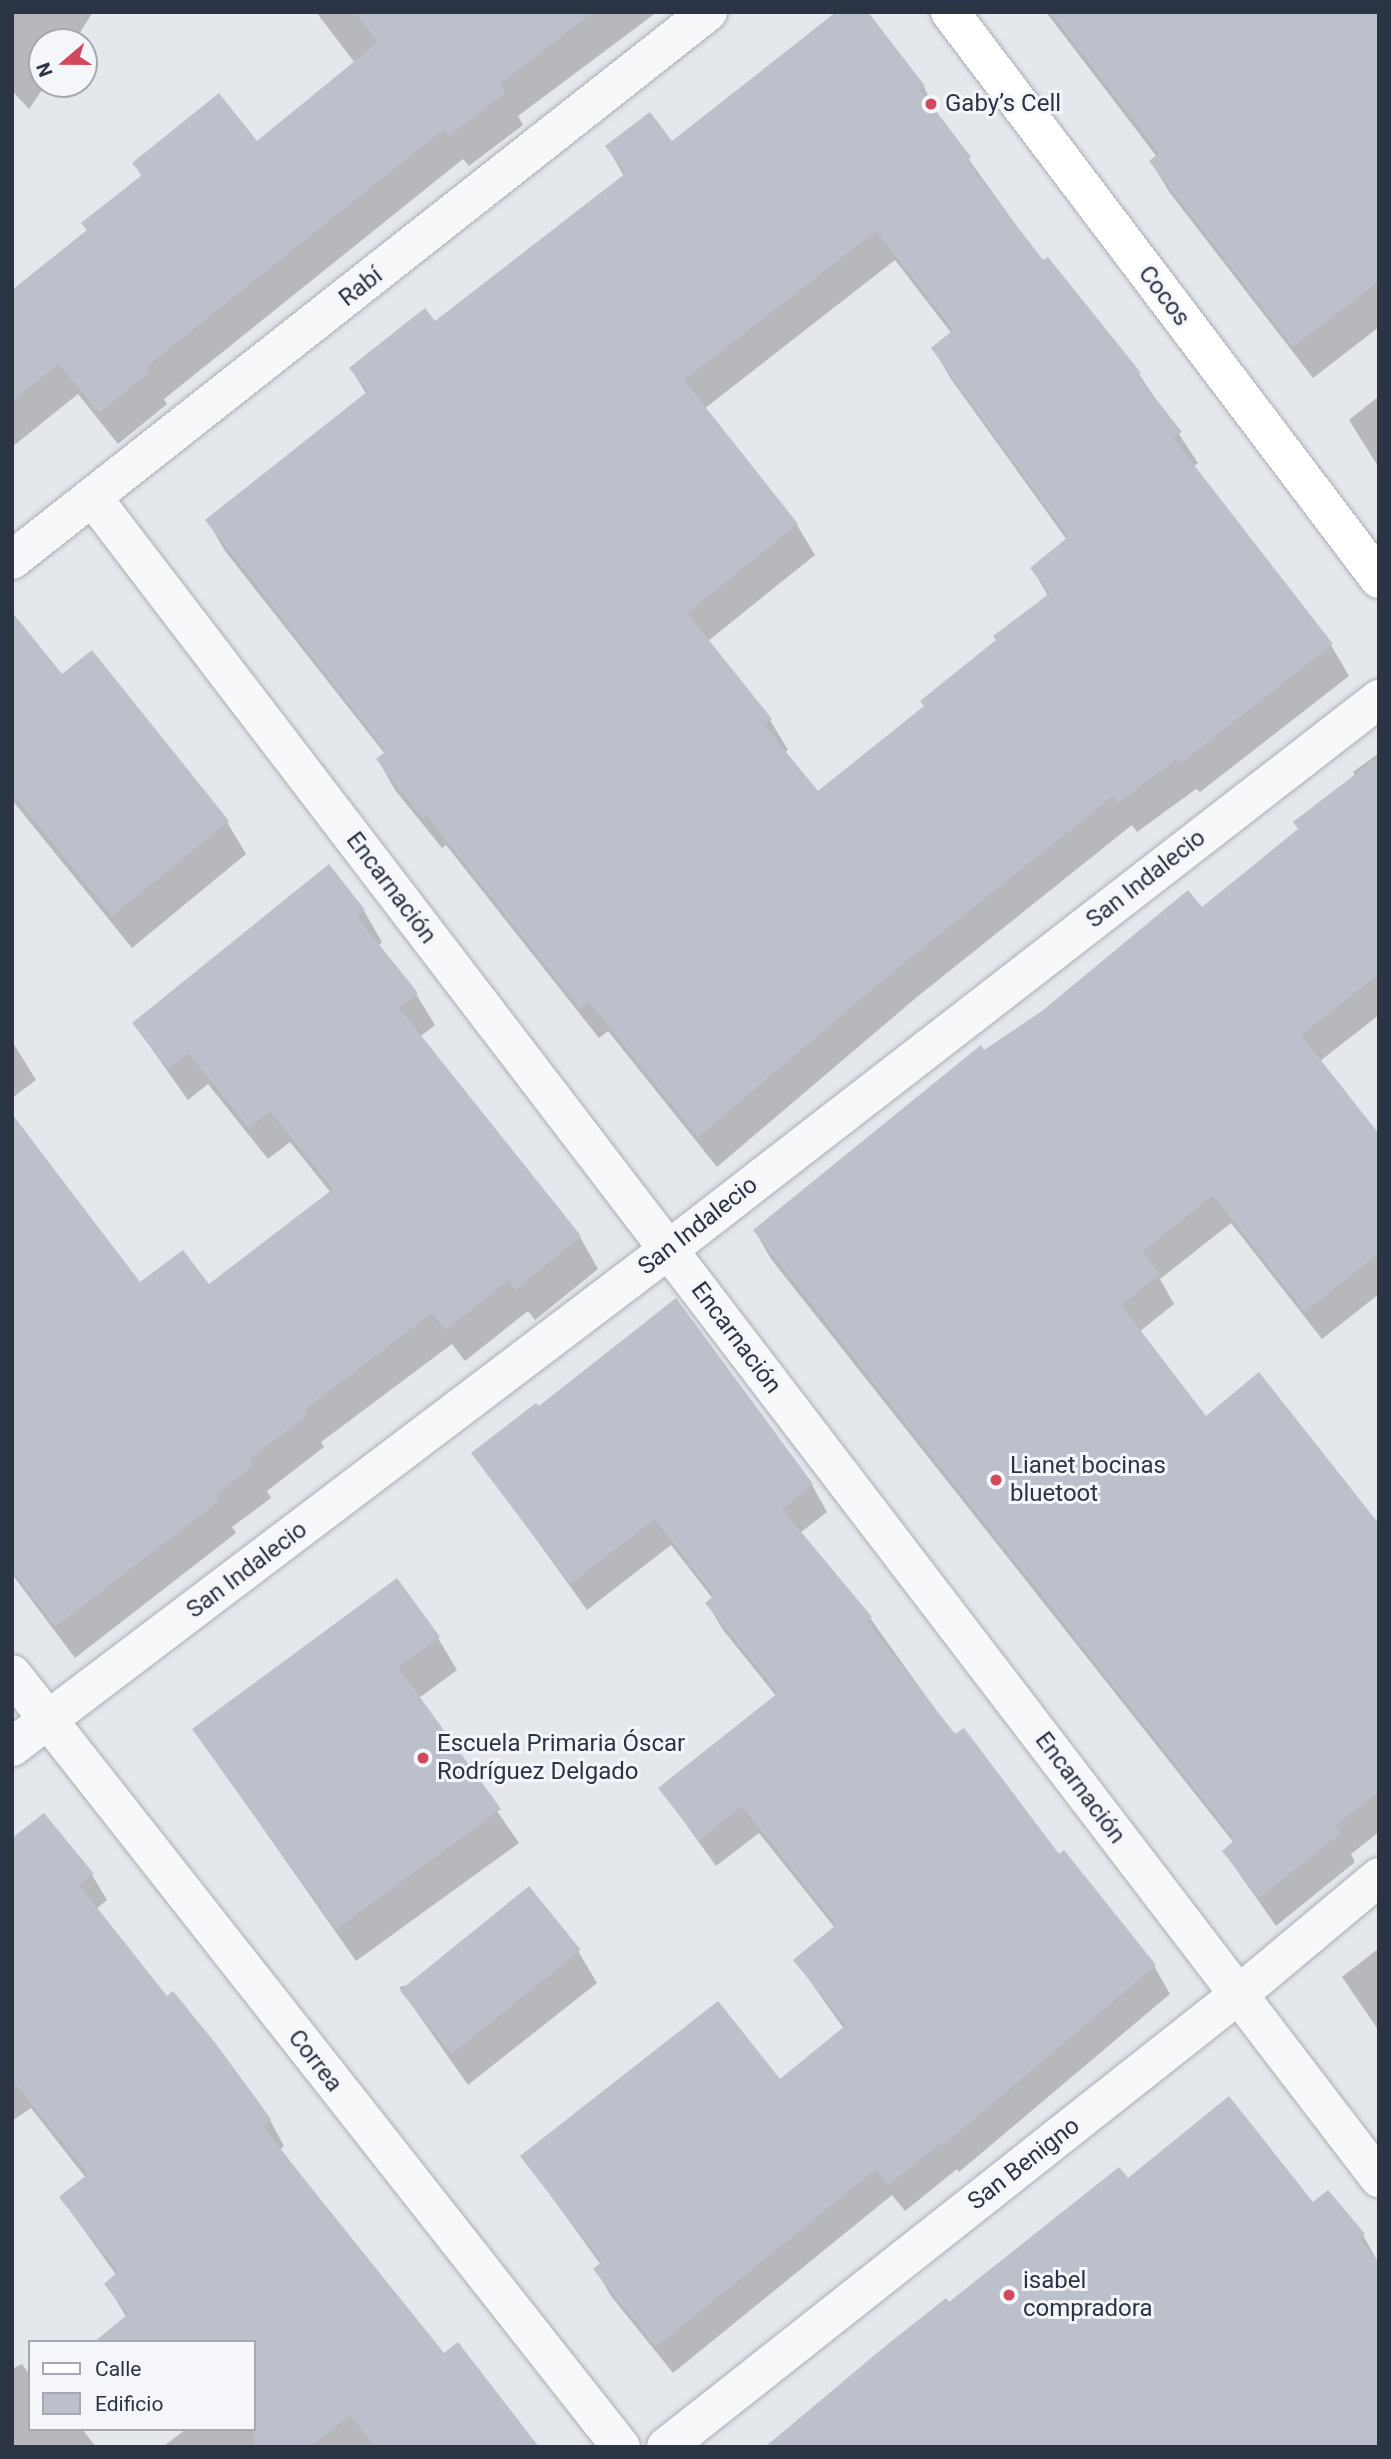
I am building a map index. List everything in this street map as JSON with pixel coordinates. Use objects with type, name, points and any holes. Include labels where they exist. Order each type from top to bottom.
[{"type":"street","name":"Rabí","points":[[12,560],[708,12]]},
{"type":"street","name":"Cocos","points":[[950,12],[1379,579]]},
{"type":"street","name":"Encarnación","points":[[93,498],[1379,2178]]},
{"type":"street","name":"San Indalecio","points":[[12,1747],[668,1250],[1379,698]]},
{"type":"street","name":"Correa","points":[[12,1674],[46,1722],[621,2447]]},
{"type":"street","name":"San Benigno","points":[[666,2447],[1238,1994],[1379,1877]]},
{"type":"building","points":[[355,12],[593,12],[500,84],[506,92],[449,136],[444,129],[146,367],[150,372],[99,413],[59,364],[12,401],[12,290],[87,230],[81,223],[142,175],[132,163],[219,93],[257,141],[378,42]]},
{"type":"building","points":[[836,12],[868,12],[925,86],[920,90],[971,157],[967,161],[1043,260],[1048,257],[1141,373],[1137,375],[1182,432],[1173,438],[1333,644],[1181,763],[1178,758],[1118,803],[1113,796],[900,966],[698,1137],[589,1002],[580,1009],[427,816],[423,819],[376,759],[386,751],[205,520],[368,391],[349,368],[425,308],[435,321],[626,173],[605,146],[650,112],[672,141]],"holes":[[[876,231],[953,330],[931,348],[1068,537],[1030,568],[1050,593],[993,636],[996,640],[920,701],[924,706],[818,791],[764,725],[772,719],[687,613],[798,524],[684,380]]]},
{"type":"building","points":[[1050,12],[1379,12],[1379,281],[1293,347],[1149,161],[1159,153]]},
{"type":"building","points":[[12,612],[62,674],[92,650],[229,821],[112,916],[12,793]]},
{"type":"building","points":[[1379,756],[1379,974],[1301,1035],[1379,1134],[1379,1253],[1305,1312],[1213,1195],[1142,1252],[1160,1274],[1121,1305],[1206,1416],[1259,1372],[1379,1524],[1379,1791],[1335,1826],[1341,1833],[1259,1898],[1222,1851],[1235,1840],[753,1230],[981,1045],[984,1050],[1042,1011],[1188,890],[1202,907],[1298,829],[1293,822]]},
{"type":"building","points":[[329,864],[365,910],[357,917],[418,993],[399,1008],[581,1236],[515,1290],[508,1280],[446,1330],[432,1313],[304,1410],[308,1415],[249,1459],[254,1465],[215,1495],[219,1501],[55,1627],[12,1570],[12,1114],[140,1282],[183,1250],[209,1284],[333,1189],[270,1111],[249,1128],[188,1053],[168,1069],[132,1023]]},
{"type":"building","points":[[676,1298],[813,1484],[782,1509],[872,1617],[867,1621],[955,1734],[964,1728],[1059,1854],[1064,1850],[1156,1965],[942,2146],[940,2143],[889,2185],[876,2169],[656,2347],[593,2269],[602,2262],[520,2156],[718,2001],[780,2079],[846,2025],[793,1960],[836,1925],[742,1806],[699,1840],[658,1788],[778,1693],[705,1603],[714,1596],[655,1519],[570,1584],[471,1453],[536,1403],[539,1406]]},
{"type":"building","points":[[397,1578],[440,1637],[398,1667],[501,1809],[336,1929],[192,1729]]},
{"type":"building","points":[[44,1813],[94,1874],[79,1885],[167,1996],[173,1991],[216,2044],[271,2119],[263,2126],[301,2175],[444,2353],[458,2342],[539,2447],[375,2447],[350,2415],[310,2447],[254,2447],[256,2340],[96,2340],[128,2314],[104,2284],[118,2272],[59,2197],[88,2174],[12,2080],[12,1838]]},
{"type":"building","points":[[529,1886],[581,1950],[452,2054],[400,1990]]},
{"type":"building","points":[[1229,2096],[1313,2202],[1328,2190],[1365,2234],[1359,2238],[1379,2263],[1379,2447],[765,2447],[946,2298],[949,2302],[1119,2167],[1128,2178]]},
{"type":"place","name":"Gaby’s Cell","points":[[931,104]]},
{"type":"place","name":"Lianet bocinas bluetoot","points":[[996,1480]]},
{"type":"place","name":"Escuela Primaria Óscar Rodríguez Delgado","points":[[423,1758]]},
{"type":"place","name":"isabel compradora","points":[[1009,2295]]}]
